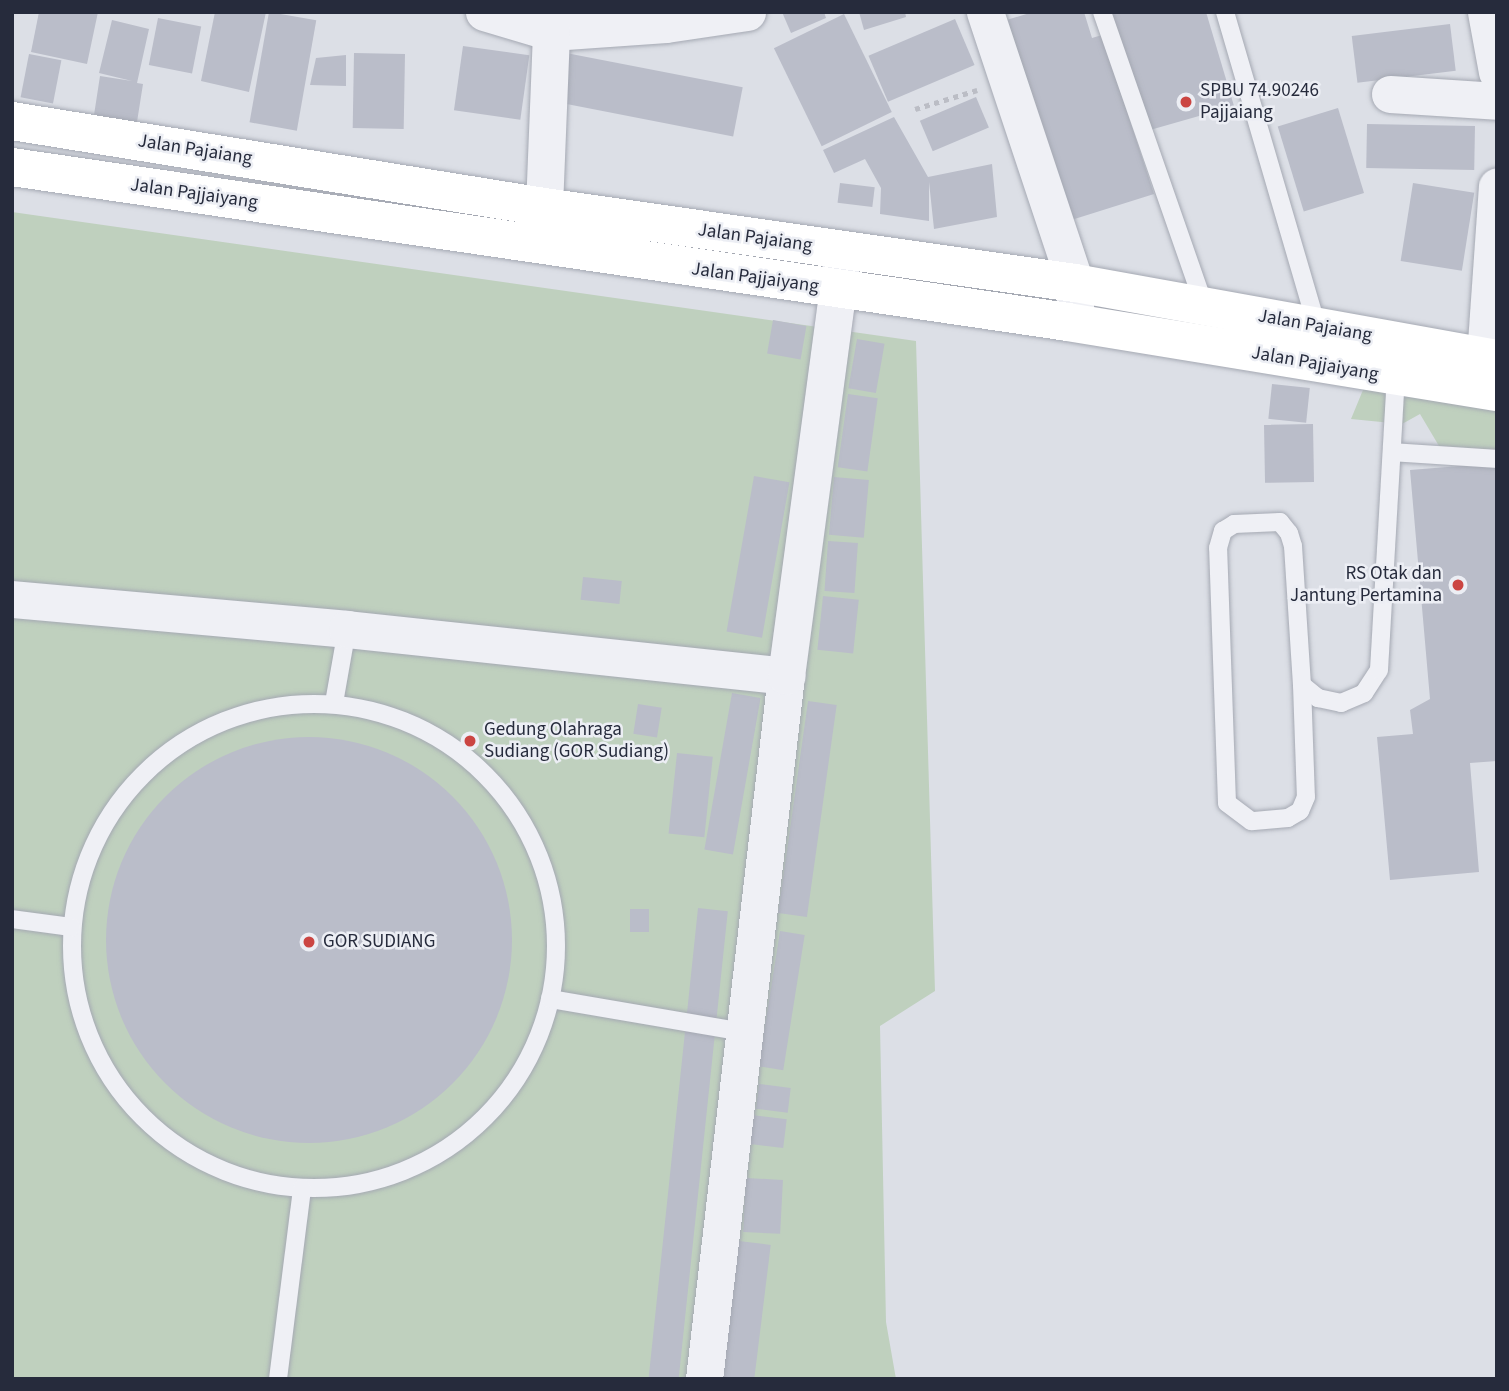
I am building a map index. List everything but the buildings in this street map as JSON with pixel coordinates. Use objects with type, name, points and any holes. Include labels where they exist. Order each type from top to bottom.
[{"type":"main road","name":"Jalan Pajaiang","points":[[12,121],[544,207],[1075,283],[1317,326],[1493,369]]},
{"type":"main road","name":"Jalan Pajjaiyang","points":[[12,167],[1075,324],[1396,377],[1493,369]]},
{"type":"street","points":[[484,12],[550,22],[666,24],[747,12]]},
{"type":"street","points":[[985,12],[1075,283],[1075,324]]},
{"type":"street","points":[[1486,12],[1497,72]]},
{"type":"street","points":[[544,207],[550,22]]},
{"type":"street","points":[[1391,94],[1497,101]]},
{"type":"street","points":[[1493,369],[1497,186]]},
{"type":"street","points":[[704,1379],[786,676],[843,251]]},
{"type":"street","points":[[12,599],[347,629],[786,676]]},
{"type":"lane","points":[[1102,12],[1204,305]]},
{"type":"lane","points":[[1225,12],[1317,326]]},
{"type":"lane","points":[[1302,685],[1306,797],[1300,811],[1288,818],[1251,821],[1227,803],[1219,548],[1223,531],[1234,524],[1280,522],[1289,533],[1293,546],[1302,685],[1318,698],[1341,703],[1364,693],[1379,670],[1396,377]]},
{"type":"lane","points":[[1392,452],[1497,459]]},
{"type":"lane","points":[[334,703],[347,629]]},
{"type":"lane","points":[[334,703],[408,721],[472,761],[522,819],[551,889],[558,964],[541,1037],[503,1102],[446,1152],[377,1182],[302,1189],[238,1177],[192,1155],[180,1149],[131,1106],[96,1053],[75,991],[71,927],[88,852],[128,787],[187,737],[258,708],[334,703]]},
{"type":"lane","points":[[12,919],[71,927]]},
{"type":"lane","points":[[550,999],[744,1032]]},
{"type":"lane","points":[[278,1379],[302,1189]]},
{"type":"path","points":[[915,108],[1008,81]]},
{"type":"green space","name":"Gedung Olahraga Sudiang (GOR Sudiang)","points":[[12,212],[916,341],[935,991],[880,1026],[886,1322],[896,1379],[12,1379]]},
{"type":"green space","points":[[1370,373],[1497,392],[1497,450],[1439,446],[1420,414],[1402,424],[1351,419]]},
{"type":"place","name":"SPBU 74.90246 Pajjaiang","points":[[1186,102]]},
{"type":"place","name":"RS Otak dan Jantung Pertamina","points":[[1458,585]]},
{"type":"place","name":"Gedung Olahraga Sudiang (GOR Sudiang)","points":[[470,741]]},
{"type":"place","name":"GOR SUDIANG","points":[[309,942]]}]
